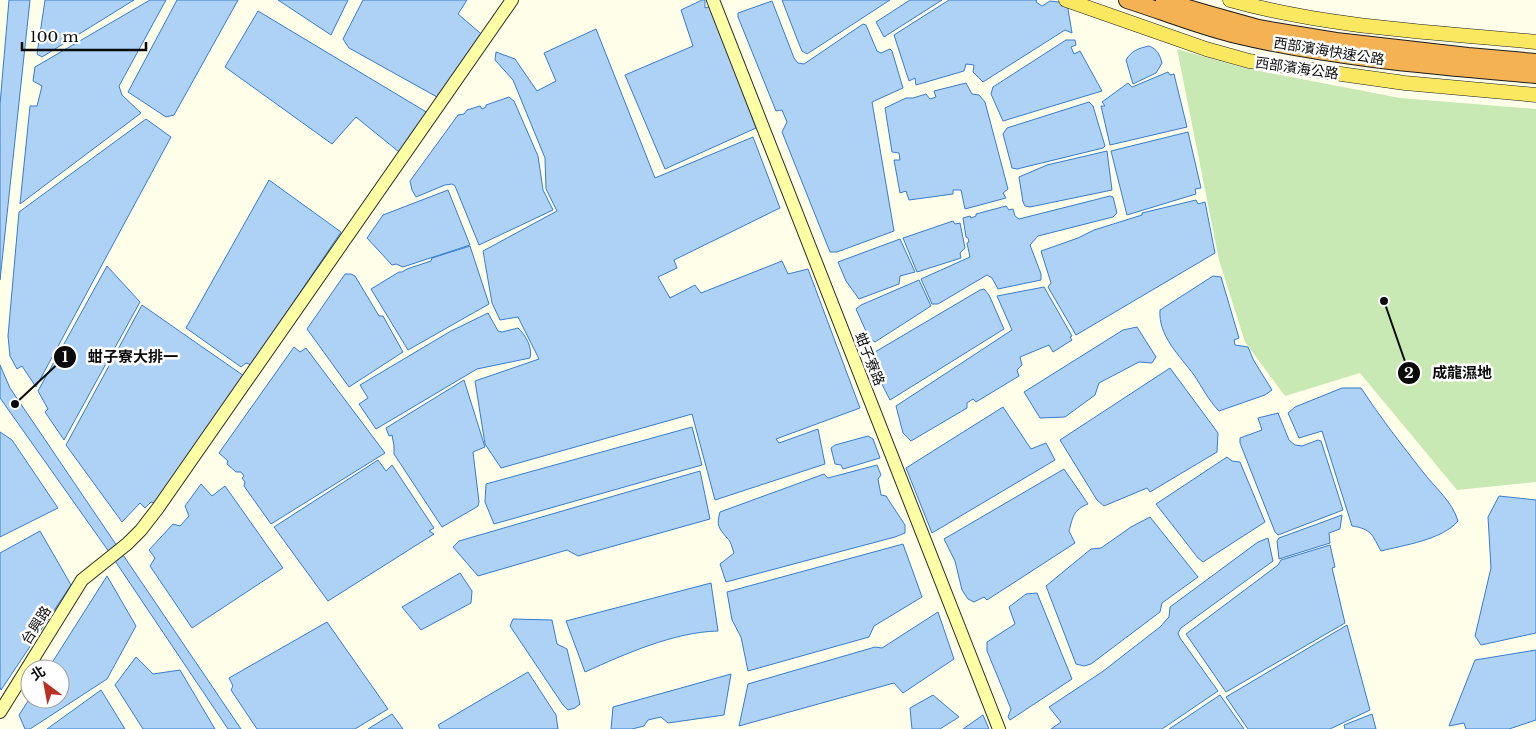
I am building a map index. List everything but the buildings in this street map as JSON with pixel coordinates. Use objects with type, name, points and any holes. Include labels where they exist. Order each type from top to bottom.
[{"type":"highway","name":"西部濱海快速公路","points":[[1127,0],[1223,32],[1324,52],[1457,68],[1536,75]]},
{"type":"highway","name":"西部濱海快速公路","points":[[1162,0],[1258,28],[1336,41],[1536,62]]},
{"type":"main road","name":"西部濱海公路","points":[[1066,0],[1190,44],[1249,61],[1405,83],[1536,95]]},
{"type":"main road","points":[[1230,0],[1301,17],[1348,24],[1536,42]]},
{"type":"street","name":"台興路","points":[[0,712],[82,580],[105,559],[127,544],[158,508],[512,0]]},
{"type":"street","name":"蚶子寮路","points":[[713,0],[999,729]]},
{"type":"green space","points":[[1177,49],[1244,68],[1400,98],[1536,109],[1536,482],[1457,490],[1360,373],[1285,396],[1245,342],[1219,260]]},
{"type":"water","points":[[9,0],[30,0],[0,280],[0,104]]},
{"type":"water","points":[[45,0],[134,0],[42,57],[37,54]]},
{"type":"water","points":[[150,0],[166,0],[119,86],[122,95],[141,113],[20,204],[30,106],[37,106],[42,86],[33,81],[35,67]]},
{"type":"water","points":[[177,0],[238,0],[174,115],[166,117],[128,92]]},
{"type":"water","points":[[278,0],[348,0],[331,35]]},
{"type":"water","points":[[363,0],[467,0],[458,14],[486,38],[437,97],[349,48],[343,39]]},
{"type":"water","points":[[705,0],[705,8],[712,6],[756,128],[665,169],[625,75],[693,46],[681,10]]},
{"type":"water","points":[[782,0],[890,0],[807,54],[802,51]]},
{"type":"water","points":[[910,0],[942,0],[884,37],[876,22]]},
{"type":"water","points":[[949,0],[1037,0],[1036,2],[1042,6],[1050,1],[1067,3],[1072,33],[1065,30],[983,82],[973,72],[974,65],[966,64],[964,71],[916,85],[915,78],[909,81],[894,35]]},
{"type":"water","points":[[772,1],[794,58],[798,63],[804,64],[863,24],[866,25],[877,51],[881,53],[890,49],[892,51],[903,88],[872,102],[894,231],[837,252],[830,252],[782,132],[787,122],[782,110],[776,111],[738,17],[738,13]]},
{"type":"water","points":[[258,11],[428,113],[399,152],[356,117],[332,144],[225,67]]},
{"type":"water","points":[[596,29],[655,178],[753,137],[780,208],[674,260],[677,268],[658,277],[670,298],[695,285],[701,293],[782,261],[788,274],[808,269],[860,408],[776,439],[779,443],[818,429],[825,464],[715,500],[692,414],[501,468],[485,444],[475,381],[539,359],[518,317],[500,320],[492,303],[483,251],[557,211],[546,189],[545,158],[513,80],[495,60],[496,52],[515,59],[537,91],[556,81],[544,53]]},
{"type":"water","points":[[1066,40],[1075,40],[1076,45],[1071,47],[1074,54],[1080,51],[1102,91],[1003,121],[991,94],[993,87]]},
{"type":"water","points":[[1149,46],[1158,53],[1162,63],[1156,73],[1133,84],[1126,60],[1136,50]]},
{"type":"water","points":[[1168,72],[1170,75],[1174,74],[1187,127],[1110,145],[1101,106],[1105,106],[1102,102],[1128,83],[1132,87]]},
{"type":"water","points":[[966,83],[972,94],[979,95],[985,102],[1008,189],[1003,193],[1006,198],[965,209],[961,190],[953,190],[953,194],[909,200],[906,191],[900,193],[894,160],[900,160],[899,153],[892,152],[885,108],[906,98],[926,94],[930,99],[936,97],[934,91]]},
{"type":"water","points":[[509,97],[514,101],[538,156],[543,190],[553,210],[479,245],[455,186],[452,184],[445,185],[416,197],[410,181],[458,115],[480,106],[482,109],[486,105]]},
{"type":"water","points":[[1089,102],[1093,106],[1105,146],[1103,148],[1017,169],[1012,168],[1003,134],[1007,128]]},
{"type":"water","points":[[146,119],[171,137],[36,387],[22,366],[17,369],[10,356],[8,336],[19,212]]},
{"type":"water","points":[[1188,132],[1201,188],[1195,189],[1196,194],[1127,215],[1111,151]]},
{"type":"water","points":[[1107,151],[1112,190],[1030,207],[1025,206],[1019,177],[1047,165]]},
{"type":"water","points":[[269,180],[341,232],[251,365],[246,363],[241,367],[186,328]]},
{"type":"water","points":[[448,190],[470,245],[403,267],[396,264],[392,265],[367,238],[383,215]]},
{"type":"water","points":[[1110,196],[1113,197],[1117,213],[1113,217],[1038,236],[1030,245],[1041,274],[1041,280],[998,289],[992,278],[987,275],[938,304],[932,304],[921,279],[970,257],[967,243],[969,242],[966,237],[963,218],[970,216],[971,218],[976,216],[976,214],[1006,206],[1009,210],[1013,209],[1015,216],[1019,219]]},
{"type":"water","points":[[1196,200],[1198,204],[1205,202],[1215,253],[1076,335],[1048,287],[1051,283],[1041,251],[1078,238],[1094,230],[1142,215],[1142,213]]},
{"type":"water","points":[[953,221],[955,224],[960,223],[965,248],[960,253],[961,258],[917,272],[903,238]]},
{"type":"water","points":[[900,239],[915,272],[900,276],[899,284],[859,299],[846,281],[838,262]]},
{"type":"water","points":[[470,246],[489,304],[408,350],[371,289],[399,272],[431,261],[432,258]]},
{"type":"water","points":[[107,266],[140,302],[64,440],[45,412],[48,409],[38,391]]},
{"type":"water","points":[[345,274],[355,276],[379,316],[383,316],[403,352],[349,387],[307,329]]},
{"type":"water","points":[[1213,276],[1221,277],[1239,338],[1234,340],[1235,345],[1248,347],[1254,361],[1272,390],[1265,395],[1219,411],[1171,345],[1162,328],[1160,319],[1160,310]]},
{"type":"water","points":[[919,280],[931,306],[875,342],[869,338],[856,309],[861,305]]},
{"type":"water","points":[[1044,287],[1072,336],[1070,337],[1072,340],[1053,352],[1049,345],[1020,357],[1022,365],[1017,370],[1019,376],[976,402],[973,399],[967,403],[967,408],[911,441],[903,433],[896,406],[1012,330],[997,296]]},
{"type":"water","points":[[984,289],[989,295],[1004,329],[890,400],[881,383],[875,365],[875,352]]},
{"type":"water","points":[[142,305],[244,376],[154,503],[151,502],[145,508],[140,503],[122,522],[66,445]]},
{"type":"water","points":[[488,313],[498,331],[502,332],[518,328],[521,331],[526,337],[529,346],[530,358],[477,369],[376,429],[359,404],[368,398],[360,385],[451,331]]},
{"type":"water","points":[[1137,327],[1156,357],[1152,363],[1139,362],[1099,383],[1095,395],[1065,417],[1040,418],[1024,392],[1123,330]]},
{"type":"water","points":[[294,347],[300,352],[306,348],[385,453],[271,524],[244,486],[245,482],[242,478],[244,476],[241,472],[236,472],[227,464],[228,461],[219,453]]},
{"type":"water","points":[[0,365],[10,388],[241,729],[228,729],[107,549],[0,398]]},
{"type":"water","points":[[1170,368],[1218,433],[1217,452],[1150,492],[1147,488],[1104,506],[1097,500],[1060,440]]},
{"type":"water","points":[[464,380],[485,447],[473,452],[479,502],[478,506],[442,527],[394,454],[392,435],[389,436],[386,428]]},
{"type":"water","points":[[1342,388],[1361,388],[1399,441],[1452,507],[1458,521],[1451,527],[1422,541],[1381,551],[1368,531],[1352,526],[1322,431],[1299,438],[1288,413],[1295,407]]},
{"type":"water","points":[[1003,407],[1031,449],[1046,443],[1055,460],[932,533],[906,468]]},
{"type":"water","points":[[1278,413],[1289,440],[1295,445],[1302,446],[1318,440],[1321,441],[1343,510],[1278,535],[1275,532],[1240,443],[1240,438],[1262,430],[1258,418]]},
{"type":"water","points":[[692,427],[702,465],[494,524],[485,502],[486,484]]},
{"type":"water","points":[[0,432],[12,440],[58,508],[0,537]]},
{"type":"water","points":[[868,436],[873,439],[880,458],[843,469],[841,465],[835,464],[831,448],[835,445]]},
{"type":"water","points":[[1227,457],[1232,461],[1240,462],[1265,522],[1203,562],[1156,504]]},
{"type":"water","points":[[378,460],[386,471],[392,465],[434,528],[429,531],[434,534],[328,601],[274,527]]},
{"type":"water","points":[[877,465],[881,475],[878,479],[881,495],[886,496],[905,525],[905,533],[726,582],[720,564],[734,553],[719,526],[720,512],[824,474],[828,478]]},
{"type":"water","points":[[1064,469],[1088,504],[1076,511],[1073,518],[1069,531],[1075,543],[987,600],[984,597],[974,602],[968,599],[962,590],[955,561],[944,539]]},
{"type":"water","points":[[700,471],[710,519],[578,556],[567,550],[478,576],[453,547],[459,541]]},
{"type":"water","points":[[201,484],[212,496],[225,486],[283,568],[192,628],[150,566],[155,558],[149,550],[173,524],[180,526],[189,516],[185,506]]},
{"type":"water","points":[[1499,496],[1536,500],[1536,633],[1481,645],[1475,636],[1491,568],[1488,517]]},
{"type":"water","points":[[1342,515],[1340,529],[1329,533],[1330,543],[1279,559],[1277,541],[1279,538]]},
{"type":"water","points":[[1150,517],[1198,577],[1162,603],[1160,612],[1091,664],[1084,666],[1076,664],[1046,586],[1091,549],[1101,548],[1131,527]]},
{"type":"water","points":[[40,531],[71,585],[1,690],[0,687],[0,553]]},
{"type":"water","points":[[1268,538],[1273,561],[1181,628],[1178,633],[1218,691],[1162,729],[1051,729],[1061,722],[1049,707],[1102,672],[1160,627],[1169,617],[1170,607],[1258,542]]},
{"type":"water","points":[[903,544],[922,597],[874,626],[869,637],[748,671],[741,637],[732,620],[727,592]]},
{"type":"water","points":[[1330,545],[1335,567],[1332,568],[1345,623],[1226,692],[1186,634],[1278,565],[1281,560]]},
{"type":"water","points":[[460,573],[472,591],[471,603],[421,630],[402,607]]},
{"type":"water","points":[[107,576],[136,626],[107,679],[70,703],[70,659],[54,659]]},
{"type":"water","points":[[711,583],[718,631],[684,635],[650,645],[585,672],[566,621]]},
{"type":"water","points":[[1037,593],[1072,679],[1010,720],[1008,717],[1011,709],[987,651],[987,642],[1015,624],[1009,607],[1026,594]]},
{"type":"water","points":[[938,612],[954,659],[903,693],[894,683],[739,726],[748,684],[875,647],[882,648]]},
{"type":"water","points":[[513,619],[552,620],[557,644],[567,649],[580,704],[575,708],[568,710],[563,705],[510,626]]},
{"type":"water","points":[[327,622],[388,709],[355,729],[257,729],[231,690],[233,686],[229,678]]},
{"type":"water","points":[[1347,625],[1370,710],[1330,729],[1248,729],[1226,697]]},
{"type":"water","points":[[1536,650],[1536,720],[1509,729],[1466,729],[1464,723],[1449,726],[1475,660]]},
{"type":"water","points":[[136,657],[153,674],[180,670],[215,729],[143,729],[115,685]]},
{"type":"water","points":[[528,672],[556,715],[558,729],[440,729],[438,725]]},
{"type":"water","points":[[731,674],[724,715],[668,723],[661,717],[648,720],[644,726],[632,729],[611,729],[613,707]]},
{"type":"water","points":[[101,690],[125,729],[47,729]]},
{"type":"water","points":[[933,695],[959,717],[940,729],[912,729],[910,708]]},
{"type":"water","points":[[1220,695],[1244,729],[1169,729]]},
{"type":"water","points":[[23,709],[61,709],[30,729],[25,729],[19,715]]},
{"type":"water","points":[[392,714],[403,729],[368,729]]},
{"type":"water","points":[[1372,714],[1376,729],[1345,729],[1344,725]]},
{"type":"water","points":[[983,715],[989,729],[963,729]]},
{"type":"place","name":"成龍濕地","points":[[1384,301]]},
{"type":"place","name":"蚶子寮大排一","points":[[15,404]]}]
